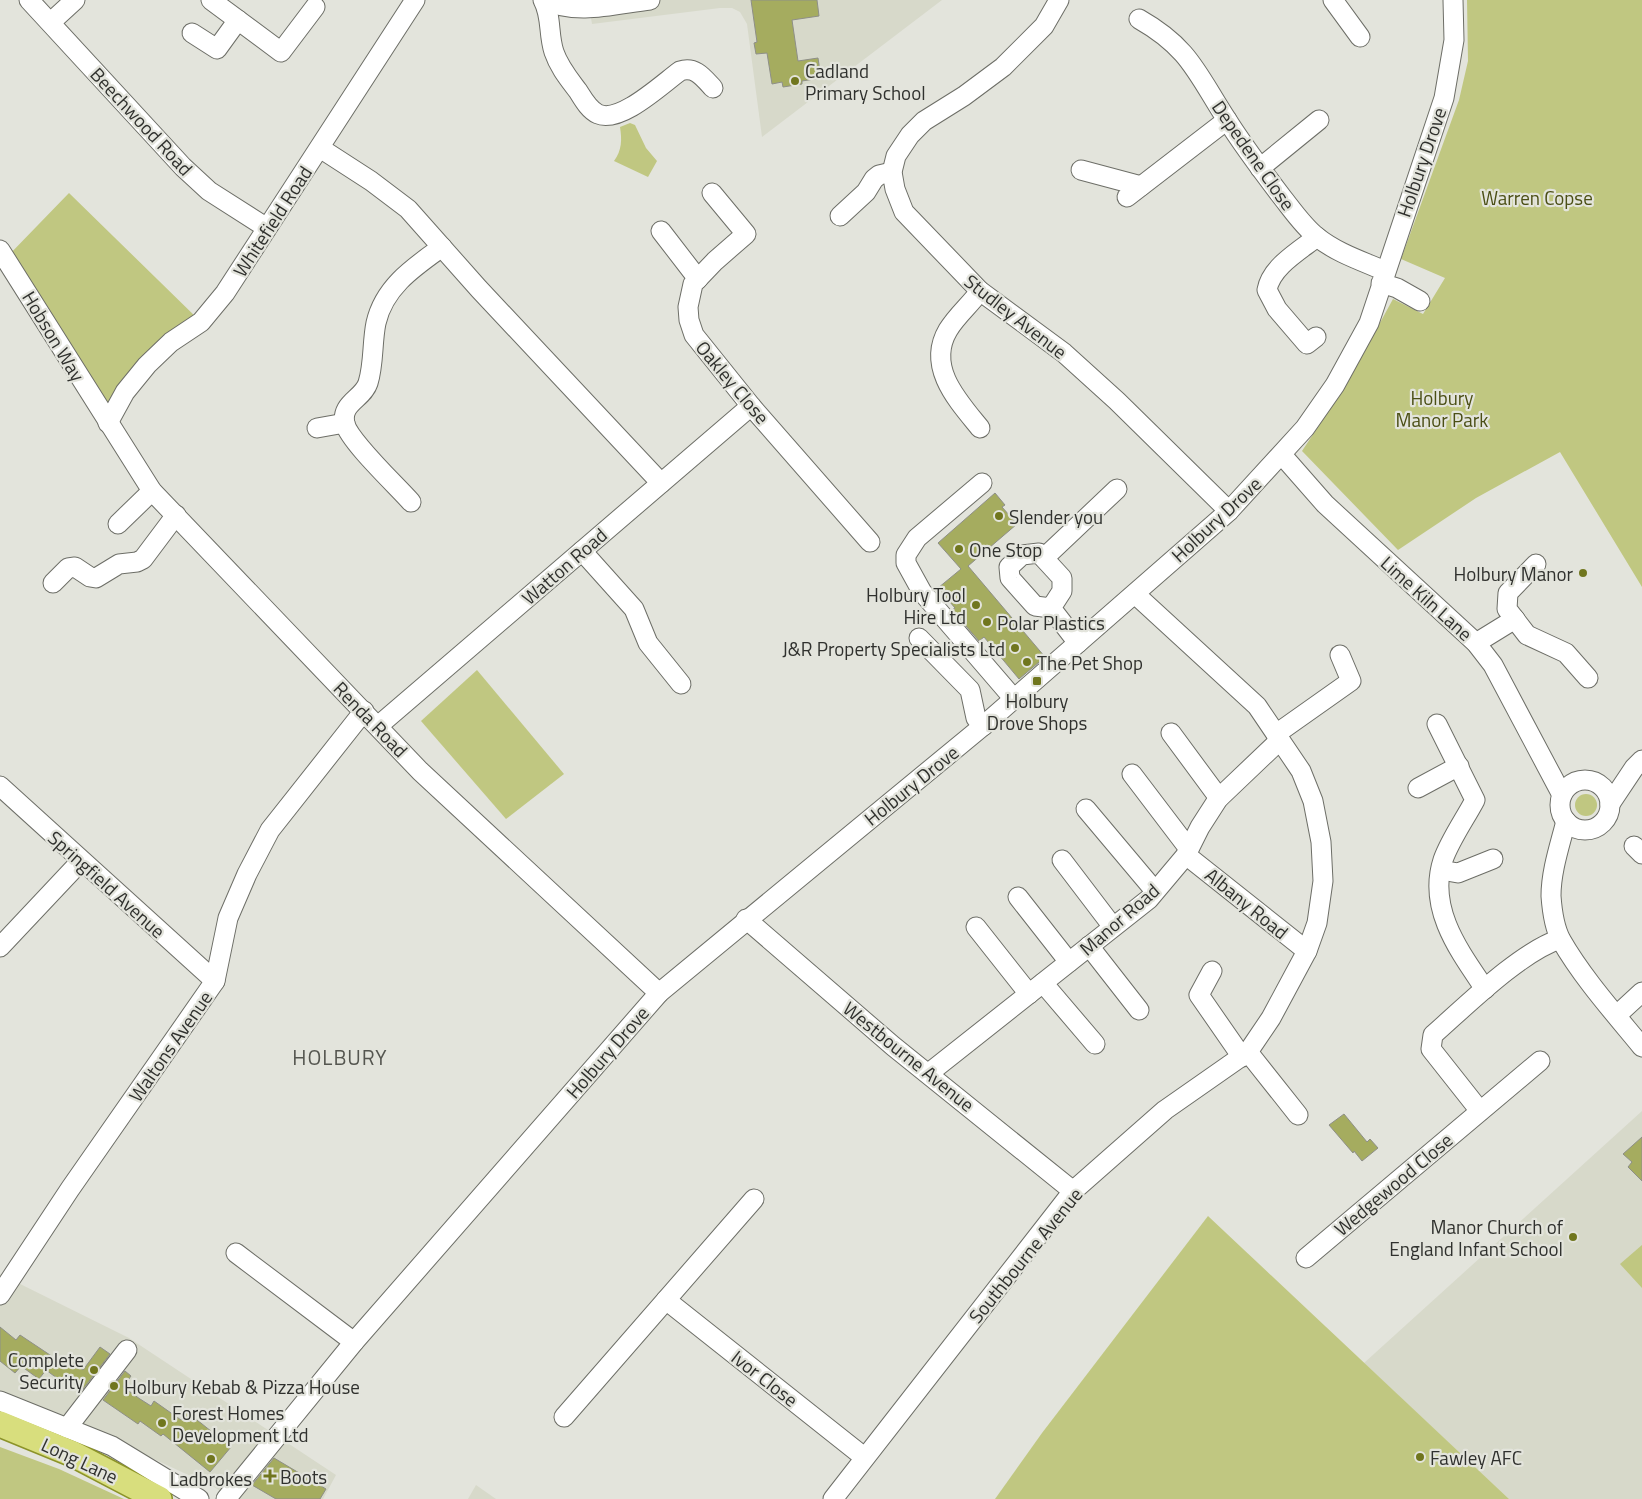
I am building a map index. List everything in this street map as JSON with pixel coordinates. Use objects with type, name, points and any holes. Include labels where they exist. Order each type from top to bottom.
[{"type":"main road","name":"Long Lane","points":[[0,1424],[73,1454],[159,1499]]},
{"type":"street","name":"Beechwood Road","points":[[29,0],[183,167],[209,191],[267,228]]},
{"type":"street","points":[[51,22],[75,0]]},
{"type":"street","points":[[211,0],[281,52],[315,8]]},
{"type":"street","name":"Whitefield Road","points":[[108,423],[125,392],[147,365],[170,342],[200,322],[225,293],[415,0]]},
{"type":"street","points":[[543,0],[558,7],[578,9],[650,0]]},
{"type":"street","points":[[543,0],[547,8],[554,52],[562,69],[590,109],[598,115],[611,116],[623,112],[680,71],[688,68],[696,72],[713,88]]},
{"type":"street","points":[[840,216],[866,192],[874,179],[879,175],[892,172],[896,156],[910,135],[924,121],[964,96],[1003,67],[1044,26],[1059,0]]},
{"type":"street","points":[[1333,0],[1360,37]]},
{"type":"street","name":"Holbury Drove","points":[[226,1499],[354,1342],[659,993],[746,919],[983,726],[1135,594],[1229,511],[1305,428],[1335,384],[1369,323],[1444,98],[1454,40],[1453,0]]},
{"type":"street","name":"Depedene Close","points":[[1140,19],[1161,31],[1192,62],[1227,120],[1260,168],[1317,237],[1420,301]]},
{"type":"street","points":[[192,33],[217,49],[238,20]]},
{"type":"street","points":[[1082,170],[1134,192],[1227,120]]},
{"type":"street","points":[[1260,168],[1319,120]]},
{"type":"street","points":[[320,148],[371,181],[408,209],[661,483]]},
{"type":"street","name":"Studley Avenue","points":[[892,172],[895,189],[904,212],[980,291],[1064,353],[1117,401],[1229,511]]},
{"type":"street","name":"Oakley Close","points":[[712,193],[746,234],[698,279],[689,294],[689,320],[694,335],[751,406],[870,542]]},
{"type":"street","points":[[661,231],[698,279]]},
{"type":"street","points":[[1316,337],[1307,344],[1286,320],[1266,290],[1268,280],[1278,269],[1317,237]]},
{"type":"street","points":[[411,502],[355,439],[345,423],[344,416],[347,408],[368,385],[376,321],[386,298],[400,278],[442,247]]},
{"type":"street","name":"Hobson Way","points":[[0,250],[108,423]]},
{"type":"street","points":[[980,291],[948,331],[943,347],[942,369],[953,396],[980,428]]},
{"type":"street","name":"Watton Road","points":[[378,726],[751,406]]},
{"type":"street","name":"Renda Road","points":[[108,423],[152,491],[420,771],[659,993]]},
{"type":"street","points":[[317,428],[345,423]]},
{"type":"street","name":"Lime Kiln Lane","points":[[1282,455],[1325,504],[1476,643],[1493,665],[1546,762],[1562,796]]},
{"type":"street","points":[[982,483],[917,538],[906,555],[906,562],[922,592],[1014,699]]},
{"type":"street","points":[[1044,558],[1117,489]]},
{"type":"street","points":[[118,524],[152,491]]},
{"type":"street","points":[[53,583],[68,568],[75,567],[90,577],[96,578],[119,564],[136,562],[144,558],[176,516]]},
{"type":"street","points":[[582,551],[634,609],[648,643],[681,684]]},
{"type":"street","points":[[1051,608],[1062,591],[1062,578],[1039,553],[1022,555],[1008,567],[1010,578],[1035,606],[1051,608],[1078,643]]},
{"type":"street","points":[[1536,564],[1508,593],[1507,609],[1527,635],[1566,653],[1588,678]]},
{"type":"street","name":"Southbourne Avenue","points":[[833,1499],[1073,1190],[1165,1110],[1245,1055],[1271,1018],[1307,951],[1318,915],[1322,881],[1321,842],[1313,802],[1301,772],[1256,706],[1135,594]]},
{"type":"street","points":[[1476,643],[1515,619]]},
{"type":"street","points":[[919,638],[970,690],[976,718],[983,726]]},
{"type":"street","name":"Manor Road","points":[[929,1073],[1113,927],[1155,891],[1188,852],[1200,826],[1219,798],[1278,737],[1351,681],[1340,655]]},
{"type":"street","name":"Waltons Avenue","points":[[0,1295],[70,1189],[215,981],[228,918],[247,874],[270,830],[364,712]]},
{"type":"street","points":[[1437,724],[1476,800],[1443,860],[1438,890],[1444,922],[1462,956],[1486,989]]},
{"type":"street","points":[[1170,732],[1219,798]]},
{"type":"street","points":[[1546,762],[1578,781],[1592,781],[1607,792],[1610,804],[1609,812],[1601,824],[1587,830],[1573,825],[1561,809],[1562,796],[1566,789],[1578,781]]},
{"type":"street","points":[[1598,784],[1638,764]]},
{"type":"street","points":[[1610,804],[1638,764]]},
{"type":"street","points":[[1418,788],[1459,766]]},
{"type":"street","name":"Albany Road","points":[[1132,774],[1188,852],[1307,951]]},
{"type":"street","name":"Springfield Avenue","points":[[0,786],[215,981]]},
{"type":"street","points":[[1086,809],[1155,891]]},
{"type":"street","points":[[1573,825],[1560,849],[1554,871],[1551,895],[1554,919],[1560,939],[1642,1046]]},
{"type":"street","points":[[1441,870],[1458,873],[1493,859]]},
{"type":"street","points":[[1062,860],[1113,927]]},
{"type":"street","points":[[0,947],[81,861]]},
{"type":"street","points":[[1018,897],[1069,962]]},
{"type":"street","name":"Westbourne Avenue","points":[[746,919],[893,1046],[1073,1190]]},
{"type":"street","points":[[976,927],[1095,1044]]},
{"type":"street","points":[[1480,1111],[1431,1049],[1433,1035],[1486,989],[1546,944],[1560,939]]},
{"type":"street","points":[[1089,946],[1139,1010]]},
{"type":"street","points":[[1212,971],[1198,995],[1245,1055],[1298,1114]]},
{"type":"street","points":[[1617,1015],[1642,992]]},
{"type":"street","name":"Wedgewood Close","points":[[1306,1258],[1540,1061]]},
{"type":"street","points":[[564,1418],[754,1199]]},
{"type":"street","points":[[236,1253],[354,1342]]},
{"type":"street","name":"Ivor Close","points":[[666,1300],[864,1457]]},
{"type":"street","points":[[67,1428],[127,1350]]},
{"type":"street","points":[[0,1401],[112,1446],[199,1499]]},
{"type":"shaded area","name":"Cadland Primary School","points":[[588,0],[942,0],[762,137],[747,24],[740,12],[732,8],[720,8],[592,24]]},
{"type":"shaded area","name":"Manor Church of England Infant School","points":[[1642,1111],[1642,1499],[1509,1499],[1364,1363]]},
{"type":"shaded area","points":[[0,1274],[129,1338],[336,1475],[323,1499],[233,1499],[214,1487],[113,1440],[0,1395]]},
{"type":"shaded area","points":[[476,1485],[496,1499],[468,1499]]},
{"type":"green space","points":[[1467,0],[1642,0],[1642,587],[1560,452],[1476,498],[1398,550],[1302,451],[1347,383],[1393,299],[1423,314],[1445,278],[1401,259],[1459,100],[1468,61]]},
{"type":"green space","points":[[630,123],[635,125],[646,148],[657,161],[648,177],[614,161],[621,145],[620,127]]},
{"type":"green space","points":[[69,193],[201,322],[171,342],[108,423],[6,258]]},
{"type":"green space","points":[[477,670],[564,774],[506,819],[421,721]]},
{"type":"green space","points":[[1586,794],[1594,797],[1597,805],[1594,813],[1586,816],[1578,813],[1575,805],[1578,797]]},
{"type":"green space","points":[[1208,1216],[1509,1499],[995,1499],[1042,1433]]},
{"type":"green space","points":[[1642,1245],[1642,1288],[1620,1264]]},
{"type":"green space","points":[[0,1447],[59,1469],[124,1499],[0,1499]]},
{"type":"building","points":[[751,0],[817,0],[819,16],[792,20],[798,61],[818,58],[821,78],[783,87],[782,82],[772,84],[767,53],[756,54],[754,43],[757,42]]},
{"type":"building","points":[[995,493],[1005,505],[1002,507],[1017,524],[968,566],[1045,657],[1019,679],[984,637],[979,641],[952,610],[955,608],[938,588],[961,569],[938,543]]},
{"type":"building","points":[[1344,1114],[1367,1142],[1370,1139],[1378,1148],[1362,1161],[1329,1125]]},
{"type":"building","points":[[1642,1137],[1642,1181],[1628,1167],[1632,1162],[1623,1154]]},
{"type":"building","points":[[0,1327],[16,1340],[20,1335],[62,1363],[66,1357],[83,1370],[100,1347],[110,1354],[83,1389],[69,1379],[65,1384],[46,1370],[39,1379],[21,1366],[15,1373],[0,1361]]},
{"type":"building","points":[[125,1371],[131,1376],[123,1387],[151,1406],[154,1401],[181,1420],[187,1412],[231,1447],[210,1472],[163,1434],[161,1436],[140,1421],[138,1424],[103,1400]]},
{"type":"building","points":[[274,1458],[326,1489],[320,1499],[276,1499],[252,1485]]},
{"type":"place","name":"Cadland Primary School","points":[[795,81]]},
{"type":"place","name":"Slender you","points":[[999,516]]},
{"type":"place","name":"One Stop","points":[[959,549]]},
{"type":"place","name":"Holbury Manor","points":[[1583,573]]},
{"type":"place","name":"Holbury Tool Hire Ltd","points":[[976,605]]},
{"type":"place","name":"Polar Plastics","points":[[987,622]]},
{"type":"place","name":"J&R Property Specialists Ltd","points":[[1015,648]]},
{"type":"place","name":"The Pet Shop","points":[[1027,662]]},
{"type":"place","name":"Holbury Drove Shops","points":[[1037,681]]},
{"type":"place","name":"Manor Church of England Infant School","points":[[1573,1237]]},
{"type":"place","name":"Complete Security","points":[[94,1370]]},
{"type":"place","name":"Holbury Kebab & Pizza House","points":[[114,1386]]},
{"type":"place","name":"Forest Homes Development Ltd","points":[[162,1423]]},
{"type":"place","name":"Fawley AFC","points":[[1420,1457]]},
{"type":"place","name":"Ladbrokes","points":[[211,1459]]},
{"type":"place","name":"Boots","points":[[270,1476]]},
{"type":"district","name":"HOLBURY","points":[[340,1057]]},
{"type":"park label","name":"Warren Copse","points":[[1537,197]]},
{"type":"park label","name":"Holbury Manor Park","points":[[1442,408]]}]
